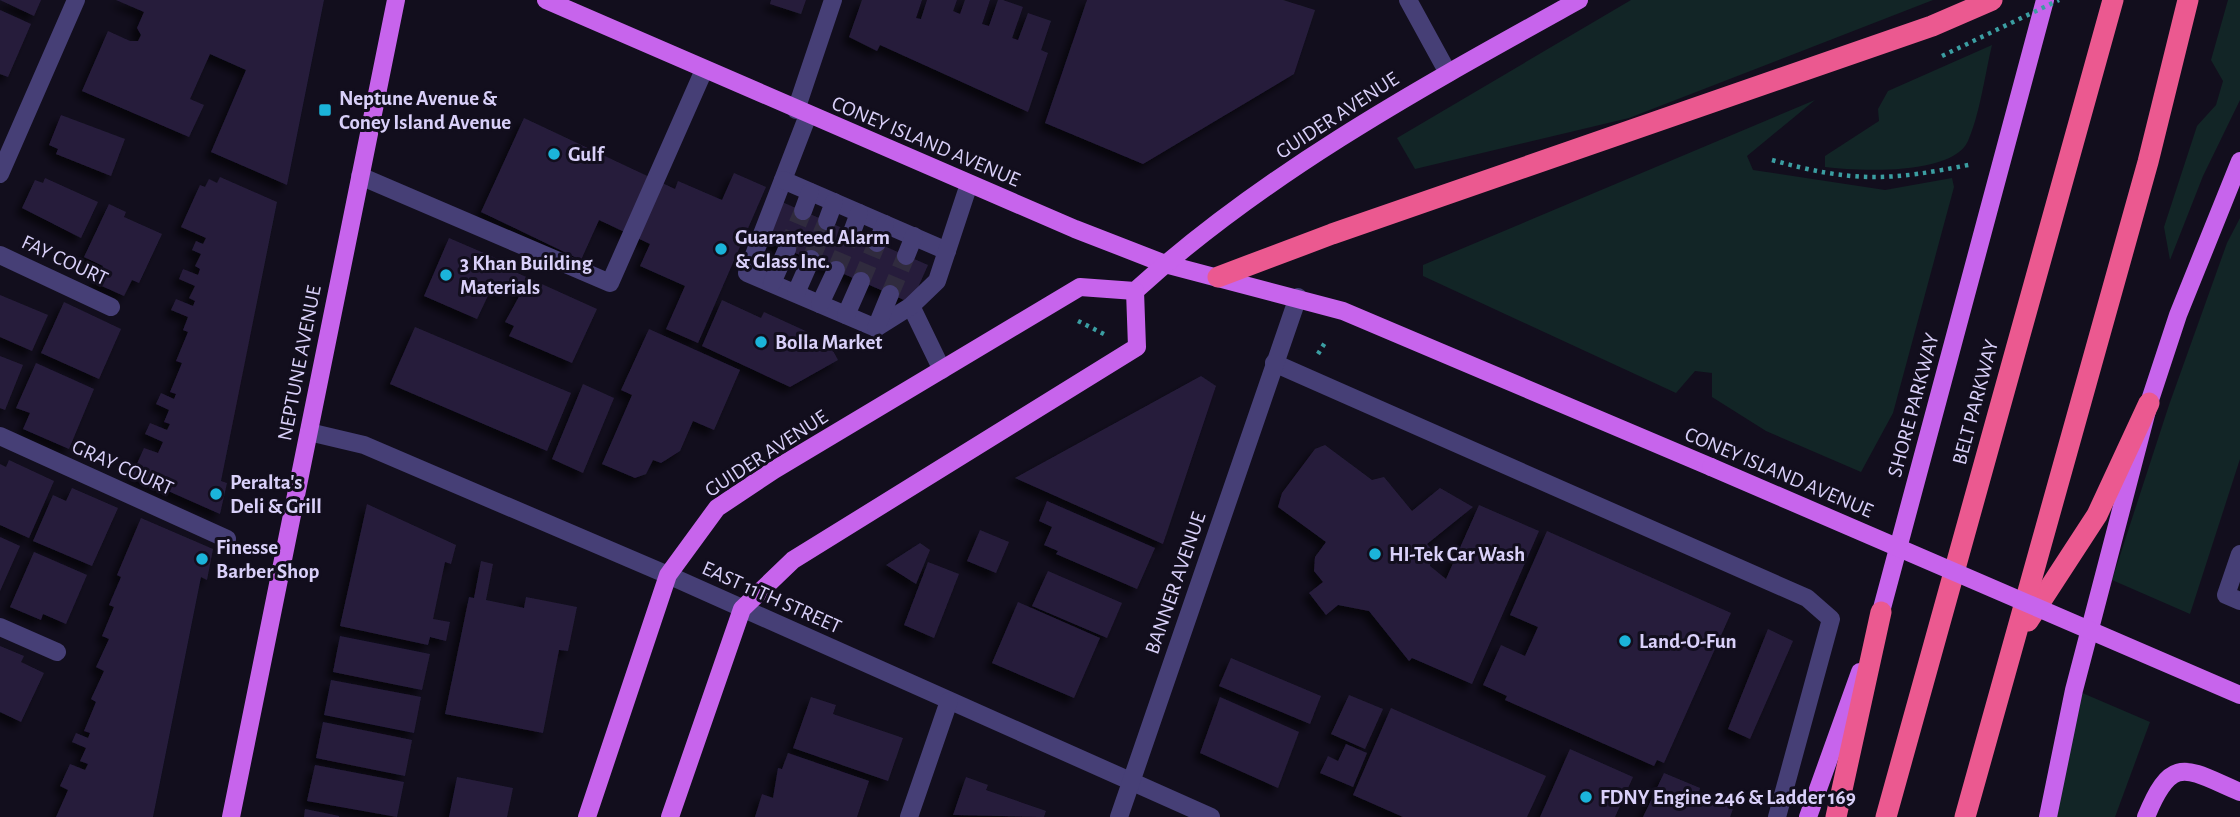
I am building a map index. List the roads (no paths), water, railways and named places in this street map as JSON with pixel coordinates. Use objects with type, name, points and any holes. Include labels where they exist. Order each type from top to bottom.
[{"type":"highway","points":[[1218,277],[1345,229],[1932,26],[1992,0]]},
{"type":"highway","name":"BELT PARKWAY","points":[[1886,817],[2113,0]]},
{"type":"highway","points":[[1965,817],[2148,163],[2188,0]]},
{"type":"highway","points":[[2016,640],[2096,515],[2149,403]]},
{"type":"highway","points":[[1836,817],[1881,612]]},
{"type":"main road","name":"NEPTUNE AVENUE","points":[[231,817],[396,0]]},
{"type":"main road","name":"CONEY ISLAND AVENUE","points":[[546,0],[802,113],[1165,264],[1343,311],[2240,695]]},
{"type":"main road","name":"GUIDER AVENUE","points":[[587,817],[668,575],[717,509],[774,470],[1051,308],[1080,287],[1135,292],[1165,264],[1248,200],[1371,117],[1579,0]]},
{"type":"main road","name":"SHORE PARKWAY","points":[[1808,817],[1881,612],[2045,0]]},
{"type":"main road","points":[[2048,817],[2074,690],[2149,403],[2178,314],[2240,161]]},
{"type":"main road","points":[[670,817],[742,609],[793,560],[1137,347],[1135,292]]},
{"type":"main road","points":[[2146,817],[2160,787],[2170,774],[2180,770],[2193,772],[2240,792]]},
{"type":"street","points":[[0,173],[76,0]]},
{"type":"street","points":[[833,0],[783,180],[747,273],[876,328]]},
{"type":"street","points":[[1408,0],[1448,73]]},
{"type":"street","points":[[360,176],[610,283],[704,70]]},
{"type":"street","points":[[783,180],[947,251]]},
{"type":"street","points":[[876,328],[911,306],[937,281],[969,184]]},
{"type":"street","points":[[803,211],[810,192]]},
{"type":"street","points":[[827,221],[834,202]]},
{"type":"street","points":[[852,232],[859,213]]},
{"type":"street","points":[[877,243],[885,224]]},
{"type":"street","points":[[906,256],[914,236]]},
{"type":"street","points":[[772,284],[787,249]]},
{"type":"street","name":"FAY COURT","points":[[0,255],[111,307]]},
{"type":"street","points":[[796,293],[811,259]]},
{"type":"street","points":[[820,304],[836,270]]},
{"type":"street","points":[[846,316],[861,281]]},
{"type":"street","points":[[876,328],[890,294]]},
{"type":"street","points":[[1298,297],[1274,363],[1807,598],[1831,619],[1777,817]]},
{"type":"street","points":[[911,306],[942,370]]},
{"type":"street","name":"BANNER AVENUE","points":[[1119,817],[1274,363]]},
{"type":"street","name":"EAST 11TH STREET","points":[[309,432],[364,445],[668,575],[1211,817]]},
{"type":"street","name":"GRAY COURT","points":[[0,436],[226,539]]},
{"type":"street","points":[[2233,598],[2240,554]]},
{"type":"street","points":[[0,627],[57,652]]},
{"type":"street","points":[[909,817],[949,701]]},
{"type":"tunnel","points":[[787,249],[803,211]]},
{"type":"tunnel","points":[[811,259],[827,221]]},
{"type":"tunnel","points":[[836,270],[852,232]]},
{"type":"tunnel","points":[[861,281],[877,243]]},
{"type":"tunnel","points":[[890,294],[906,256]]},
{"type":"place","name":"Neptune Avenue & Coney Island Avenue","points":[[325,110]]},
{"type":"place","name":"Gulf","points":[[554,154]]},
{"type":"place","name":"Guaranteed Alarm & Glass Inc.","points":[[721,249]]},
{"type":"place","name":"3 Khan Building Materials","points":[[446,275]]},
{"type":"place","name":"Bolla Market","points":[[761,342]]},
{"type":"place","name":"Peralta's Deli & Grill","points":[[216,494]]},
{"type":"place","name":"HI-Tek Car Wash","points":[[1375,554]]},
{"type":"place","name":"Finesse Barber Shop","points":[[202,559]]},
{"type":"place","name":"Land-O-Fun","points":[[1625,641]]},
{"type":"place","name":"FDNY Engine 246 & Ladder 169","points":[[1586,797]]}]
